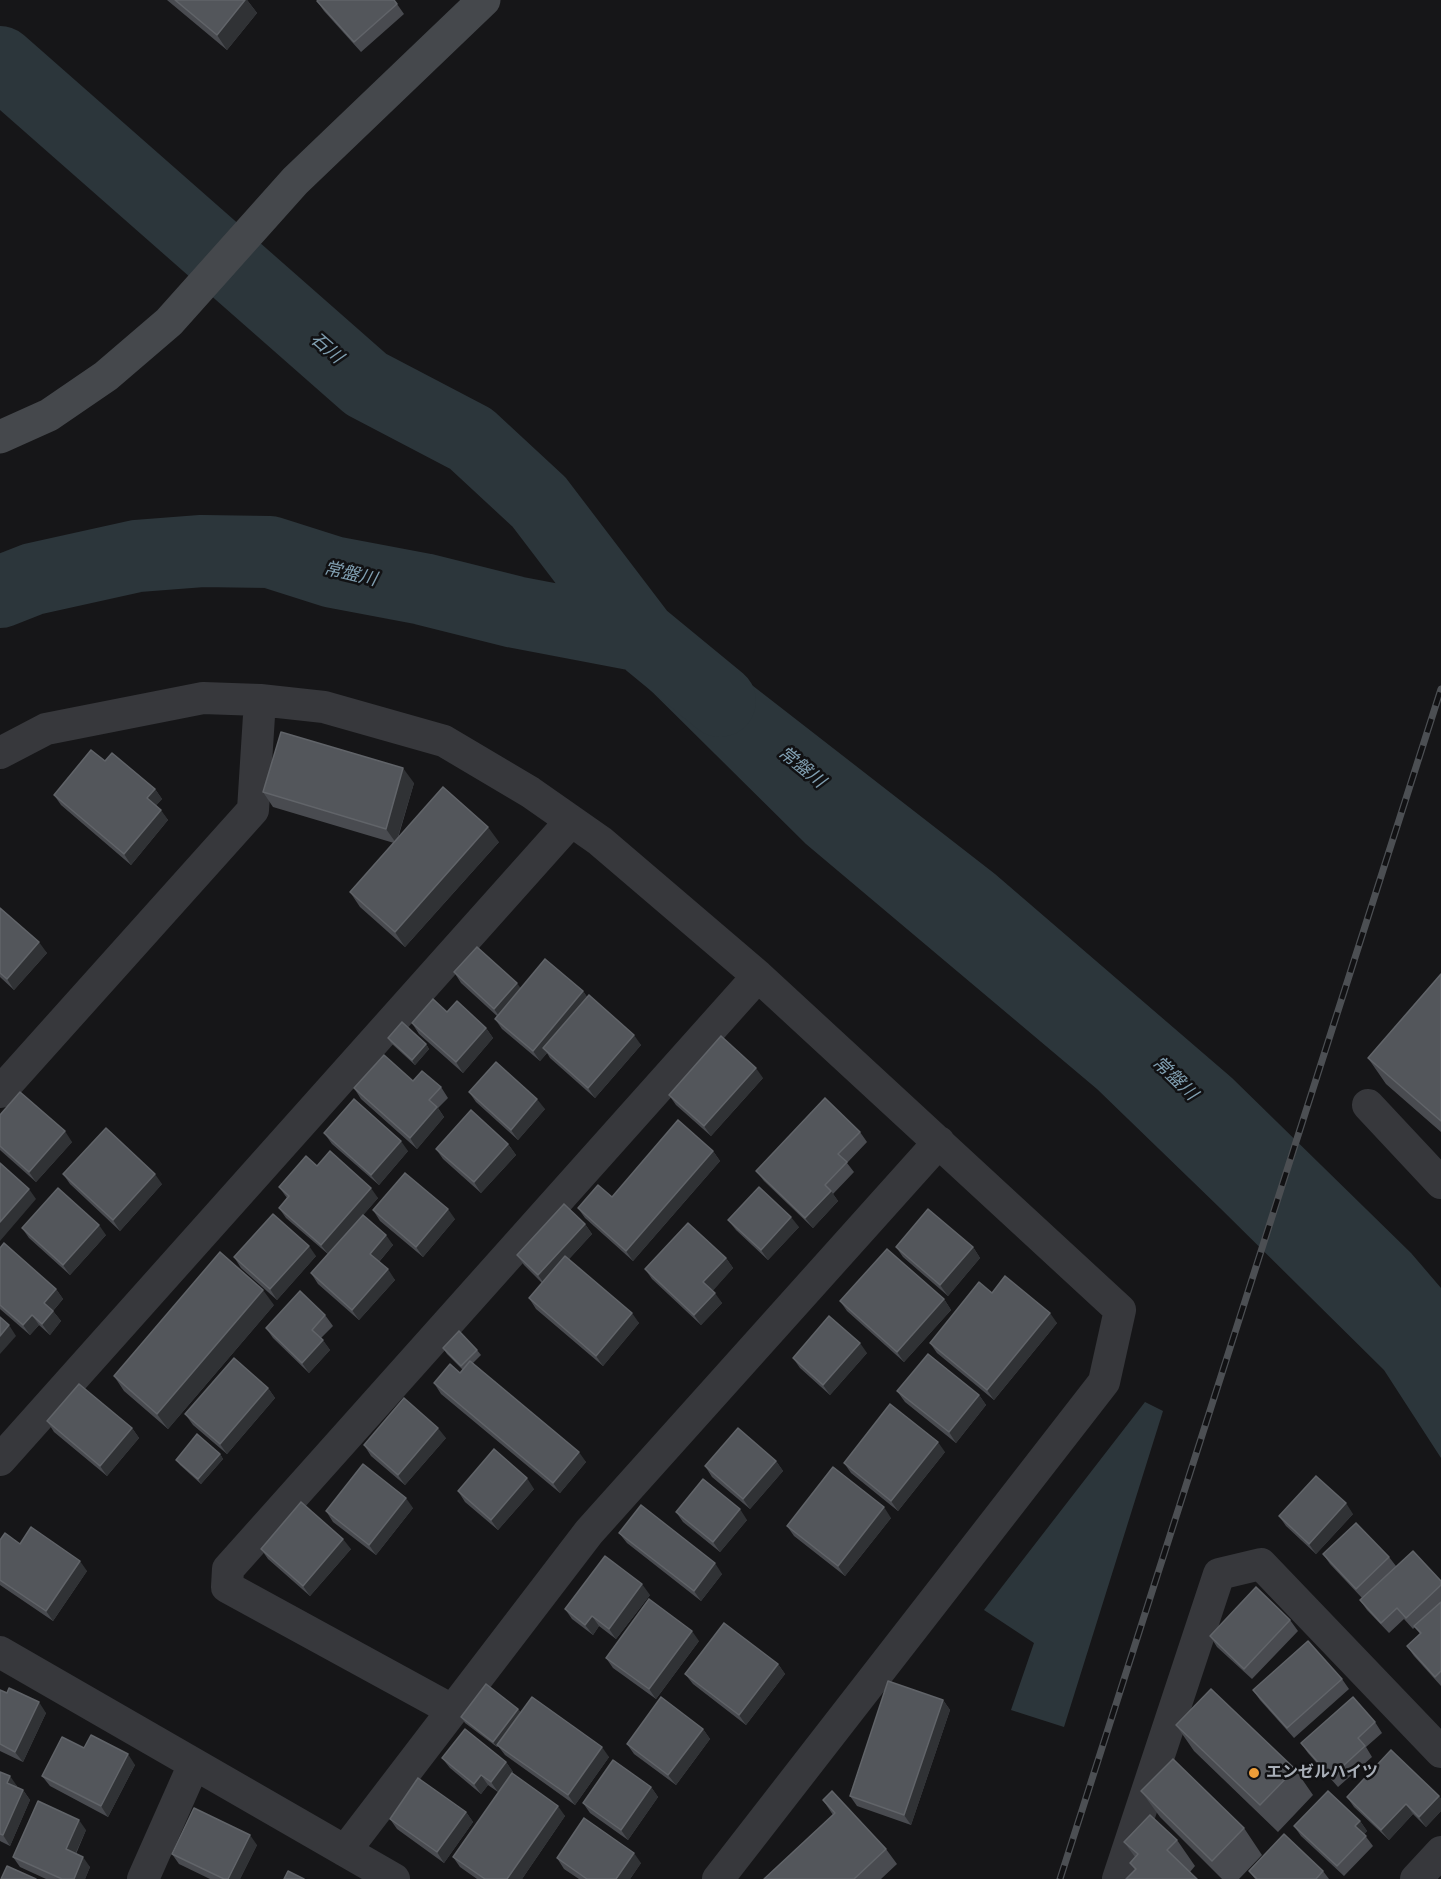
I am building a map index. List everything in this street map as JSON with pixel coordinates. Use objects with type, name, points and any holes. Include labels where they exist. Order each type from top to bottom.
[{"type":"street","points":[[0,437],[49,415],[106,376],[169,322],[295,182],[484,0]]},
{"type":"street","points":[[0,753],[46,729],[204,699],[260,700],[324,707],[444,741],[530,792],[600,841],[758,976],[1120,1310],[1104,1382],[718,1879]]},
{"type":"street","points":[[0,1092],[253,810],[260,700]]},
{"type":"street","points":[[0,1460],[571,820]]},
{"type":"street","points":[[452,1710],[227,1587],[228,1569],[758,976]]},
{"type":"street","points":[[1368,1105],[1441,1183]]},
{"type":"street","points":[[345,1851],[589,1532],[939,1142]]},
{"type":"street","points":[[1118,1879],[1219,1574],[1261,1564],[1441,1752]]},
{"type":"street","points":[[0,1652],[394,1879]]},
{"type":"street","points":[[143,1879],[194,1764]]},
{"type":"street","points":[[1416,1879],[1441,1852]]},
{"type":"water","points":[[663,616],[995,874],[1232,1078],[1411,1253],[1441,1288],[1441,1458],[1384,1370],[1220,1208],[1097,1089],[806,844],[624,664]]},
{"type":"water","points":[[1145,1402],[1163,1411],[1064,1727],[1011,1710],[1034,1643],[984,1610]]},
{"type":"building","points":[[175,0],[245,0],[217,35]]},
{"type":"building","points":[[318,0],[394,0],[397,4],[354,42]]},
{"type":"building","points":[[281,732],[403,768],[386,829],[263,792]]},
{"type":"building","points":[[91,750],[105,761],[112,753],[155,789],[147,798],[161,810],[124,854],[54,795]]},
{"type":"building","points":[[443,787],[488,827],[395,932],[350,892]]},
{"type":"building","points":[[0,908],[39,942],[7,979],[0,973]]},
{"type":"building","points":[[477,947],[517,983],[494,1009],[454,972]]},
{"type":"building","points":[[545,959],[583,991],[533,1051],[495,1019]]},
{"type":"building","points":[[1441,974],[1441,1121],[1368,1058]]},
{"type":"building","points":[[589,995],[634,1035],[588,1088],[543,1048]]},
{"type":"building","points":[[433,999],[447,1012],[457,1001],[486,1028],[456,1062],[412,1023]]},
{"type":"building","points":[[402,1022],[426,1044],[412,1060],[388,1038]]},
{"type":"building","points":[[721,1036],[756,1068],[704,1126],[669,1095]]},
{"type":"building","points":[[384,1055],[413,1081],[422,1071],[441,1087],[429,1100],[437,1107],[410,1138],[354,1088]]},
{"type":"building","points":[[496,1062],[537,1099],[511,1130],[469,1092]]},
{"type":"building","points":[[20,1092],[65,1131],[29,1172],[0,1146],[0,1115]]},
{"type":"building","points":[[825,1098],[860,1132],[838,1154],[847,1162],[825,1185],[831,1191],[805,1218],[756,1171]]},
{"type":"building","points":[[354,1099],[401,1141],[371,1175],[324,1133]]},
{"type":"building","points":[[471,1110],[508,1144],[474,1182],[436,1149]]},
{"type":"building","points":[[678,1120],[713,1151],[626,1251],[578,1208],[598,1185],[612,1197]]},
{"type":"building","points":[[106,1128],[155,1174],[113,1220],[63,1174]]},
{"type":"building","points":[[330,1151],[371,1188],[321,1245],[279,1208],[289,1196],[279,1187],[306,1156],[317,1166]]},
{"type":"building","points":[[0,1163],[29,1189],[0,1222]]},
{"type":"building","points":[[405,1173],[448,1209],[416,1247],[373,1210]]},
{"type":"building","points":[[759,1187],[791,1217],[761,1250],[728,1220]]},
{"type":"building","points":[[58,1188],[99,1225],[63,1265],[22,1228]]},
{"type":"building","points":[[564,1204],[585,1224],[538,1275],[517,1255]]},
{"type":"building","points":[[928,1209],[973,1247],[940,1285],[896,1247]]},
{"type":"building","points":[[273,1214],[309,1246],[270,1289],[234,1257]]},
{"type":"building","points":[[363,1215],[386,1235],[370,1254],[388,1269],[352,1310],[311,1273]]},
{"type":"building","points":[[688,1223],[726,1258],[703,1282],[715,1293],[694,1315],[645,1269]]},
{"type":"building","points":[[4,1243],[56,1289],[44,1303],[53,1311],[42,1324],[32,1315],[23,1325],[0,1305],[0,1248]]},
{"type":"building","points":[[887,1249],[944,1299],[897,1352],[840,1301]]},
{"type":"building","points":[[220,1252],[263,1290],[157,1414],[114,1376]]},
{"type":"building","points":[[565,1256],[632,1313],[596,1356],[529,1298]]},
{"type":"building","points":[[1005,1276],[1050,1313],[987,1390],[930,1343],[979,1282],[992,1293]]},
{"type":"building","points":[[300,1291],[325,1315],[312,1330],[323,1340],[302,1363],[266,1328]]},
{"type":"building","points":[[829,1316],[860,1343],[823,1385],[793,1358]]},
{"type":"building","points":[[0,1317],[9,1325],[0,1336]]},
{"type":"building","points":[[459,1331],[477,1350],[461,1366],[443,1348]]},
{"type":"building","points":[[928,1354],[979,1395],[949,1432],[897,1391]]},
{"type":"building","points":[[234,1358],[268,1388],[220,1444],[185,1414]]},
{"type":"building","points":[[470,1361],[579,1452],[553,1483],[434,1383],[450,1364],[460,1373]]},
{"type":"building","points":[[79,1384],[132,1428],[100,1466],[47,1421]]},
{"type":"building","points":[[404,1398],[438,1428],[398,1475],[364,1445]]},
{"type":"building","points":[[890,1404],[938,1442],[891,1501],[844,1463]]},
{"type":"building","points":[[738,1428],[776,1461],[743,1499],[705,1466]]},
{"type":"building","points":[[197,1434],[220,1454],[198,1479],[176,1460]]},
{"type":"building","points":[[494,1449],[527,1478],[491,1520],[458,1491]]},
{"type":"building","points":[[363,1464],[406,1498],[369,1545],[326,1511]]},
{"type":"building","points":[[833,1467],[884,1507],[838,1566],[787,1526]]},
{"type":"building","points":[[1316,1476],[1346,1503],[1309,1544],[1279,1516]]},
{"type":"building","points":[[703,1479],[740,1509],[713,1542],[676,1512]]},
{"type":"building","points":[[301,1502],[343,1539],[303,1586],[261,1549]]},
{"type":"building","points":[[641,1505],[715,1563],[694,1591],[619,1533]]},
{"type":"building","points":[[1356,1523],[1389,1557],[1356,1589],[1323,1554]]},
{"type":"building","points":[[31,1527],[80,1561],[46,1611],[0,1580],[0,1540],[5,1533],[20,1544]]},
{"type":"building","points":[[1413,1551],[1441,1581],[1441,1585],[1406,1618],[1397,1608],[1381,1623],[1360,1600]]},
{"type":"building","points":[[605,1556],[642,1584],[609,1629],[592,1616],[585,1625],[565,1609]]},
{"type":"building","points":[[1256,1587],[1290,1620],[1244,1669],[1210,1636]]},
{"type":"building","points":[[649,1599],[692,1631],[649,1689],[606,1658]]},
{"type":"building","points":[[1441,1602],[1441,1671],[1435,1677],[1407,1646],[1421,1633],[1414,1626]]},
{"type":"building","points":[[724,1623],[778,1664],[739,1715],[685,1674]]},
{"type":"building","points":[[1308,1641],[1342,1679],[1287,1728],[1253,1690]]},
{"type":"building","points":[[888,1681],[943,1700],[904,1815],[850,1796]]},
{"type":"building","points":[[486,1684],[518,1709],[493,1742],[461,1717]]},
{"type":"building","points":[[9,1688],[39,1702],[15,1752],[0,1744],[0,1690],[7,1693]]},
{"type":"building","name":"エンゼルハイツ","points":[[1211,1689],[1295,1769],[1260,1805],[1176,1725]]},
{"type":"building","points":[[532,1697],[602,1747],[568,1795],[497,1745]]},
{"type":"building","points":[[661,1697],[703,1729],[668,1775],[627,1744]]},
{"type":"building","points":[[1353,1697],[1375,1722],[1358,1738],[1365,1746],[1331,1777],[1301,1743]]},
{"type":"building","points":[[465,1729],[506,1762],[491,1782],[481,1775],[474,1784],[442,1758]]},
{"type":"building","points":[[91,1735],[128,1754],[101,1806],[42,1776],[62,1737],[84,1748]]},
{"type":"building","points":[[1391,1750],[1439,1796],[1419,1817],[1406,1804],[1381,1830],[1347,1797]]},
{"type":"building","points":[[1173,1759],[1244,1828],[1212,1861],[1141,1791]]},
{"type":"building","points":[[613,1760],[651,1787],[621,1830],[583,1803]]},
{"type":"building","points":[[0,1772],[10,1776],[7,1783],[23,1790],[3,1835],[0,1834]]},
{"type":"building","points":[[512,1773],[558,1806],[507,1879],[485,1879],[453,1857]]},
{"type":"building","points":[[418,1778],[466,1812],[437,1852],[390,1819]]},
{"type":"building","points":[[832,1791],[886,1849],[854,1879],[764,1879],[835,1813],[823,1800]]},
{"type":"building","points":[[1328,1791],[1360,1821],[1355,1826],[1366,1836],[1337,1866],[1294,1826]]},
{"type":"building","points":[[38,1801],[79,1820],[66,1849],[83,1857],[74,1879],[62,1879],[13,1857]]},
{"type":"building","points":[[194,1808],[250,1835],[228,1879],[172,1854]]},
{"type":"building","points":[[1150,1815],[1177,1840],[1167,1850],[1197,1879],[1126,1879],[1136,1869],[1130,1863],[1138,1854],[1124,1842]]},
{"type":"building","points":[[584,1818],[634,1853],[616,1879],[587,1879],[557,1858]]},
{"type":"building","points":[[1284,1834],[1323,1871],[1316,1879],[1257,1879],[1249,1871]]},
{"type":"building","points":[[7,1866],[36,1879],[1,1879]]},
{"type":"building","points":[[288,1871],[304,1879],[284,1879]]},
{"type":"waterway","name":"石川","points":[[0,62],[366,384],[471,439],[539,502],[641,636]]},
{"type":"waterway","name":"常盤川","points":[[0,592],[33,579],[137,556],[202,551],[270,552],[333,572],[423,589],[515,612],[641,636],[720,701]]},
{"type":"railway","points":[[1060,1879],[1441,689]]},
{"type":"place","name":"エンゼルハイツ","points":[[1254,1773]]}]
